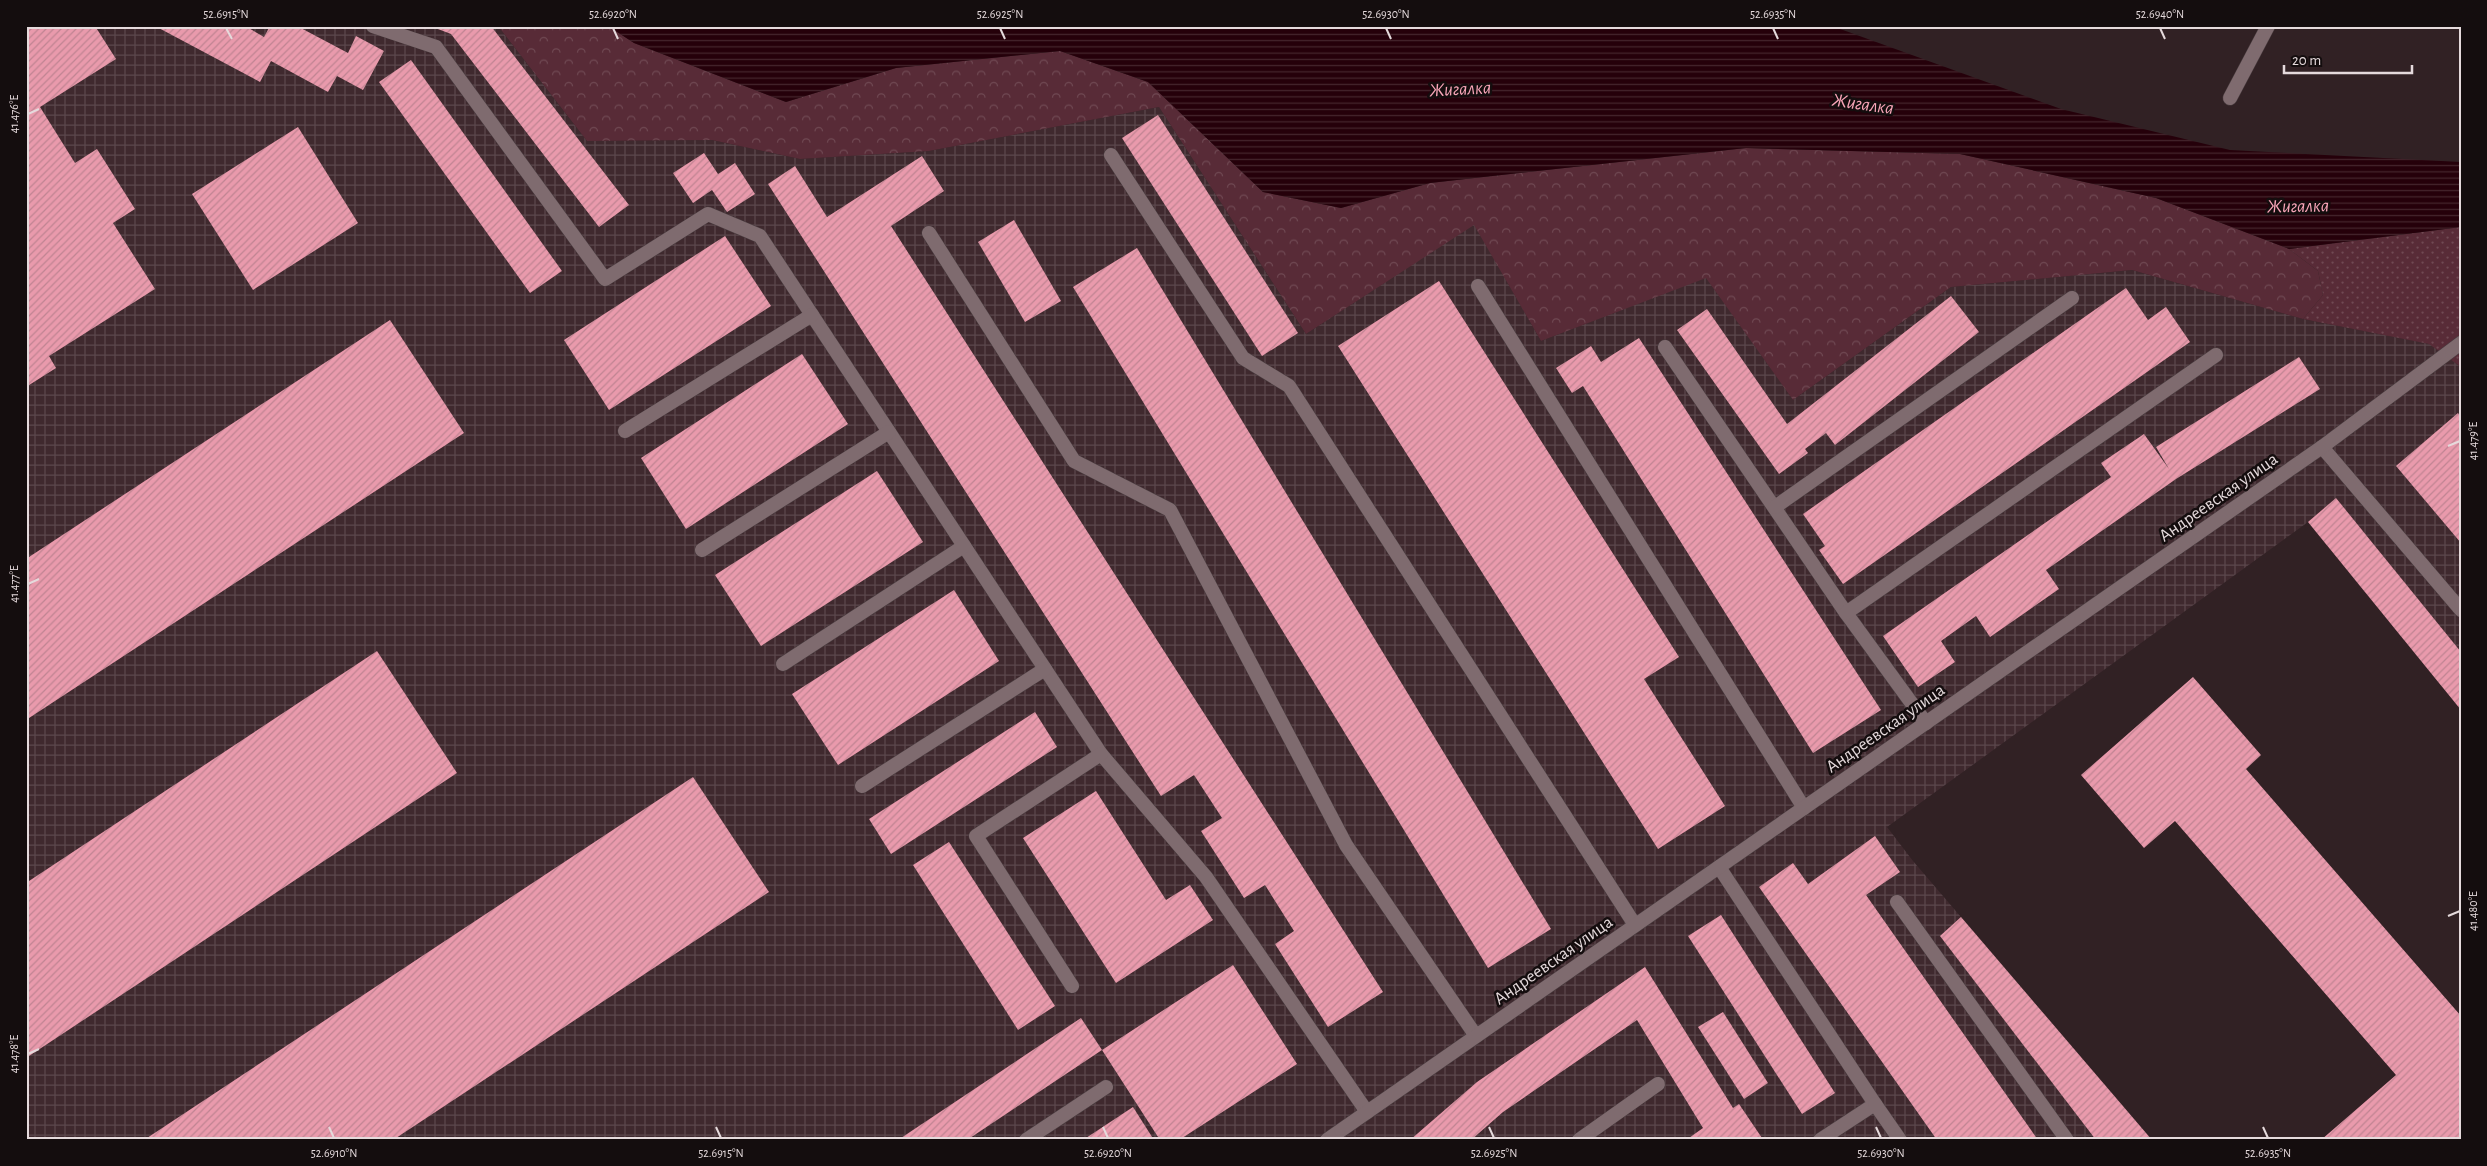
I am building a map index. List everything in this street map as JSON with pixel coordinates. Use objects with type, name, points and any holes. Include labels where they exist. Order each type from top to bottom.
[{"type":"street","points":[[373,26],[436,47],[605,280],[708,214],[760,236],[1102,754],[1206,877],[1367,1112]]},
{"type":"street","points":[[2230,98],[2268,26]]},
{"type":"street","points":[[1111,156],[1243,358],[1289,386],[1635,926]]},
{"type":"street","points":[[929,233],[1074,461],[1170,510],[1346,845],[1476,1036]]},
{"type":"street","points":[[1478,286],[1804,808]]},
{"type":"street","points":[[1775,507],[2072,298]]},
{"type":"street","points":[[625,431],[812,315]]},
{"type":"street","name":"Андреевская улица","points":[[1327,1140],[2322,447],[2461,343]]},
{"type":"street","points":[[1666,347],[1846,613],[1926,723]]},
{"type":"street","points":[[1846,613],[2216,355]]},
{"type":"street","points":[[702,550],[889,432]]},
{"type":"street","points":[[2322,447],[2461,610]]},
{"type":"street","points":[[783,664],[964,546]]},
{"type":"street","points":[[862,786],[1045,669]]},
{"type":"street","points":[[1072,986],[976,836],[1102,754]]},
{"type":"street","points":[[1718,867],[1900,1140]]},
{"type":"street","points":[[1897,902],[2067,1140]]},
{"type":"street","points":[[1579,1140],[1658,1084]]},
{"type":"street","points":[[1026,1140],[1106,1087]]},
{"type":"street","points":[[1820,1140],[1875,1104]]},
{"type":"shaded area","points":[[26,26],[498,26],[587,141],[712,140],[800,159],[929,151],[1159,107],[1306,334],[1474,224],[1541,341],[1706,277],[1793,400],[1951,287],[2132,270],[2303,319],[2430,344],[2461,367],[2461,710],[2308,522],[1887,827],[1913,861],[2152,1140],[26,1140]]},
{"type":"green space","points":[[498,26],[608,26],[634,43],[786,102],[896,68],[1060,51],[1148,82],[1263,192],[1341,208],[1430,183],[1746,148],[1960,154],[2156,198],[2289,249],[2318,271],[2323,295],[2303,319],[2132,270],[1951,287],[1793,400],[1706,278],[1541,341],[1474,225],[1306,334],[1159,107],[929,151],[800,159],[712,140],[587,141]]},
{"type":"green space","points":[[2461,227],[2461,367],[2429,344],[2303,319],[2323,295],[2318,271],[2289,249]]},
{"type":"water","name":"Жигалка","points":[[608,26],[1832,26],[2061,109],[2230,150],[2461,162],[2461,227],[2289,249],[2156,198],[1960,154],[1746,148],[1430,183],[1341,208],[1263,192],[1148,82],[1060,51],[896,68],[786,102],[634,43]]},
{"type":"building","points":[[30,26],[95,26],[116,59],[40,107],[75,163],[97,149],[135,209],[113,223],[155,289],[49,356],[56,368],[26,387],[26,29]]},
{"type":"building","points":[[155,26],[245,26],[264,37],[270,26],[297,26],[348,53],[356,36],[384,51],[363,90],[337,76],[328,92],[271,61],[260,82]]},
{"type":"building","points":[[430,26],[491,26],[629,205],[599,227],[451,34]]},
{"type":"building","points":[[411,60],[562,271],[530,293],[379,82]]},
{"type":"building","points":[[1158,115],[1298,333],[1262,356],[1122,138]]},
{"type":"building","points":[[298,127],[358,223],[253,290],[192,194]]},
{"type":"building","points":[[704,153],[718,174],[735,163],[755,194],[727,212],[712,190],[693,203],[673,173]]},
{"type":"building","points":[[922,156],[944,191],[891,226],[1383,992],[1328,1027],[1275,944],[1294,931],[1265,885],[1244,898],[1201,831],[1222,818],[1194,775],[1161,796],[768,184],[795,166],[827,217]]},
{"type":"building","points":[[1014,220],[1061,301],[1025,322],[978,242]]},
{"type":"building","points":[[725,236],[771,306],[609,410],[564,340]]},
{"type":"building","points":[[1137,248],[1551,929],[1488,968],[1073,287]]},
{"type":"building","points":[[1439,281],[1679,657],[1644,679],[1725,806],[1658,849],[1338,346]]},
{"type":"building","points":[[2126,288],[2148,320],[2166,307],[2190,342],[1843,584],[1819,550],[1825,546],[1803,514]]},
{"type":"building","points":[[1951,296],[1979,332],[1835,445],[1826,433],[1805,449],[1808,453],[1779,474],[1677,330],[1707,309],[1787,424]]},
{"type":"building","points":[[390,320],[464,433],[26,720],[26,559]]},
{"type":"building","points":[[1639,338],[1881,710],[1813,753],[1583,386],[1572,393],[1556,368],[1591,346],[1601,362]]},
{"type":"building","points":[[802,354],[848,424],[686,529],[641,458]]},
{"type":"building","points":[[2299,357],[2320,389],[2176,479],[2046,570],[2059,589],[1990,637],[1976,616],[1941,641],[1955,662],[1918,687],[1883,636],[2111,477],[2101,463],[2144,434],[2169,469],[2156,447]]},
{"type":"building","points":[[2458,413],[2461,417],[2461,543],[2396,466]]},
{"type":"building","points":[[877,471],[923,542],[761,646],[715,575]]},
{"type":"building","points":[[2336,498],[2461,652],[2461,710],[2308,522]]},
{"type":"building","points":[[954,590],[999,661],[838,765],[792,694]]},
{"type":"building","points":[[377,651],[457,773],[26,1058],[26,883]]},
{"type":"building","points":[[2193,677],[2261,755],[2246,769],[2461,1016],[2461,1140],[2321,1140],[2396,1075],[2175,821],[2144,848],[2081,775]]},
{"type":"building","points":[[1035,712],[1057,747],[891,854],[869,819]]},
{"type":"building","points":[[693,777],[769,892],[393,1140],[144,1140]]},
{"type":"building","points":[[1096,791],[1166,900],[1190,885],[1213,920],[1116,983],[1023,838]]},
{"type":"building","points":[[1875,836],[1900,872],[1866,895],[2038,1140],[1937,1140],[1759,887],[1793,863],[1808,884]]},
{"type":"building","points":[[949,842],[1055,1006],[1018,1030],[913,865]]},
{"type":"building","points":[[1721,915],[1835,1093],[1802,1114],[1688,936]]},
{"type":"building","points":[[1961,917],[2152,1140],[2096,1140],[1940,936]]},
{"type":"building","points":[[1233,965],[1297,1064],[1179,1140],[1160,1140],[1102,1050]]},
{"type":"building","points":[[1645,967],[1733,1108],[1739,1104],[1762,1138],[1686,1140],[1703,1128],[1637,1020],[1503,1112],[1471,1140],[1410,1140],[1477,1082]]},
{"type":"building","points":[[1723,1012],[1768,1083],[1744,1099],[1698,1027]]},
{"type":"building","points":[[1081,1018],[1102,1050],[967,1140],[898,1140]]},
{"type":"building","points":[[1133,1107],[1154,1140],[1083,1140]]}]
